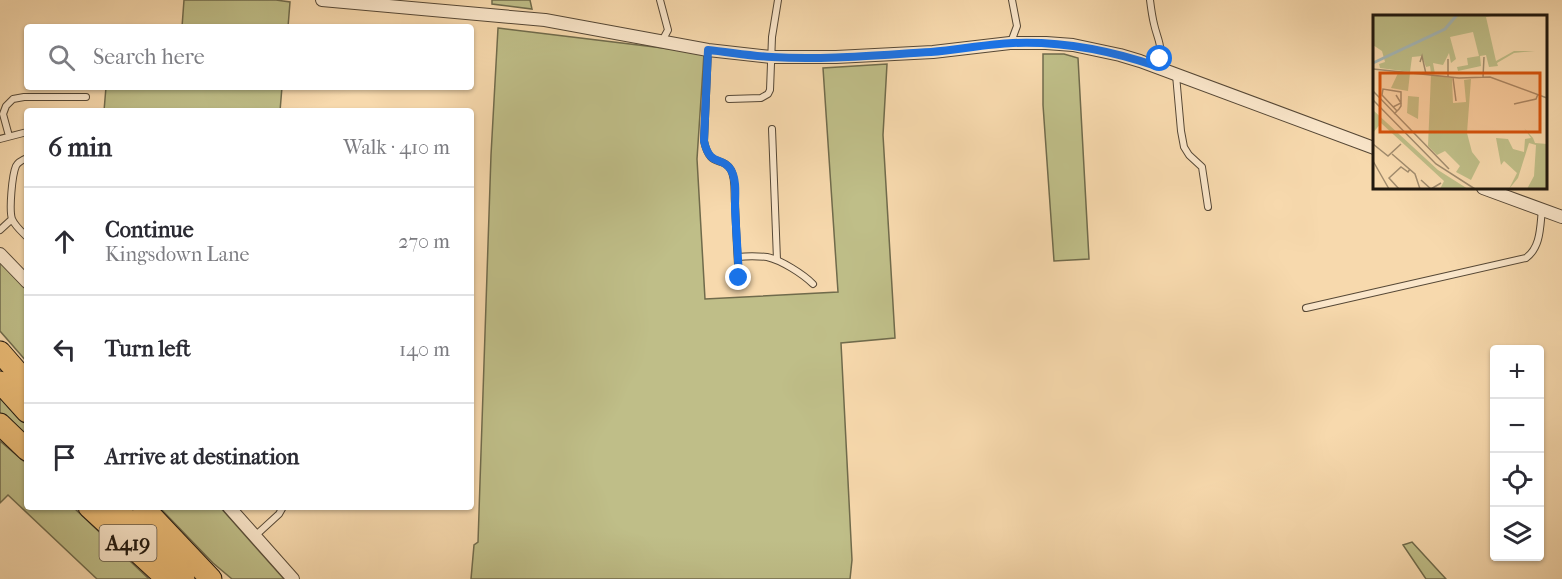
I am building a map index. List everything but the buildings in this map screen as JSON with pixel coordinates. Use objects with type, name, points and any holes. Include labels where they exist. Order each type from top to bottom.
[{"type":"highway","points":[[0,352],[24,380]]},
{"type":"highway","points":[[0,382],[24,409]]},
{"type":"highway","points":[[0,424],[24,447]]},
{"type":"highway","name":"A419","points":[[92,510],[167,579]]},
{"type":"highway","name":"A419","points":[[118,510],[184,579]]},
{"type":"highway","name":"A419","points":[[146,510],[211,579]]},
{"type":"street","points":[[322,0],[443,6],[545,20],[708,50],[771,57],[818,58],[933,52],[1010,43],[1073,45],[1120,55],[1156,66],[1373,148]]},
{"type":"street","points":[[1486,189],[1562,217]]},
{"type":"street","points":[[0,254],[24,279]]},
{"type":"street","points":[[232,510],[293,579]]},
{"type":"lane","points":[[660,0],[668,30],[662,41]]},
{"type":"lane","points":[[729,99],[761,98],[768,94],[778,0]]},
{"type":"lane","points":[[1010,43],[1017,26],[1012,0]]},
{"type":"lane","points":[[1150,0],[1161,48],[1160,59],[1156,66]]},
{"type":"lane","points":[[708,50],[704,141],[706,152],[712,159],[726,165],[732,172],[739,278]]},
{"type":"lane","points":[[1176,74],[1184,147],[1202,167],[1208,207]]},
{"type":"lane","points":[[9,136],[3,114],[6,106],[13,99],[86,97]]},
{"type":"lane","points":[[772,129],[777,260]]},
{"type":"lane","points":[[0,139],[24,133]]},
{"type":"lane","points":[[24,159],[17,165],[14,174],[11,211],[12,219],[24,233]]},
{"type":"lane","points":[[1306,308],[1526,258],[1538,241],[1542,209]]},
{"type":"lane","points":[[0,230],[12,219]]},
{"type":"lane","points":[[738,257],[768,257],[777,260],[813,284]]},
{"type":"lane","points":[[255,536],[281,510]]},
{"type":"shaded area","points":[[184,0],[290,2],[288,24],[182,24]]},
{"type":"shaded area","points":[[492,0],[530,0],[532,9],[492,4]]},
{"type":"shaded area","points":[[498,28],[704,53],[697,159],[705,299],[838,292],[823,68],[887,64],[883,135],[895,338],[841,343],[852,560],[850,579],[471,579],[474,545],[478,542],[491,155]]},
{"type":"shaded area","points":[[1043,54],[1064,54],[1078,58],[1089,259],[1054,261],[1043,105]]},
{"type":"shaded area","points":[[106,90],[282,90],[280,108],[104,108]]},
{"type":"shaded area","points":[[0,261],[24,288],[24,359],[0,331]]},
{"type":"shaded area","points":[[0,393],[24,420],[24,436],[0,415]]},
{"type":"shaded area","points":[[0,441],[24,461],[24,510],[76,510],[149,579],[97,579],[8,495],[0,503]]},
{"type":"shaded area","points":[[162,510],[223,510],[284,579],[232,579],[213,563]]},
{"type":"shaded area","points":[[1412,542],[1446,579],[1426,579],[1403,545]]},
{"type":"route","points":[[739,278],[734,179],[730,168],[712,159],[706,152],[704,141],[708,50],[771,57],[818,58],[933,52],[1010,43],[1046,43],[1073,45],[1120,55],[1156,66],[1160,59]]}]
